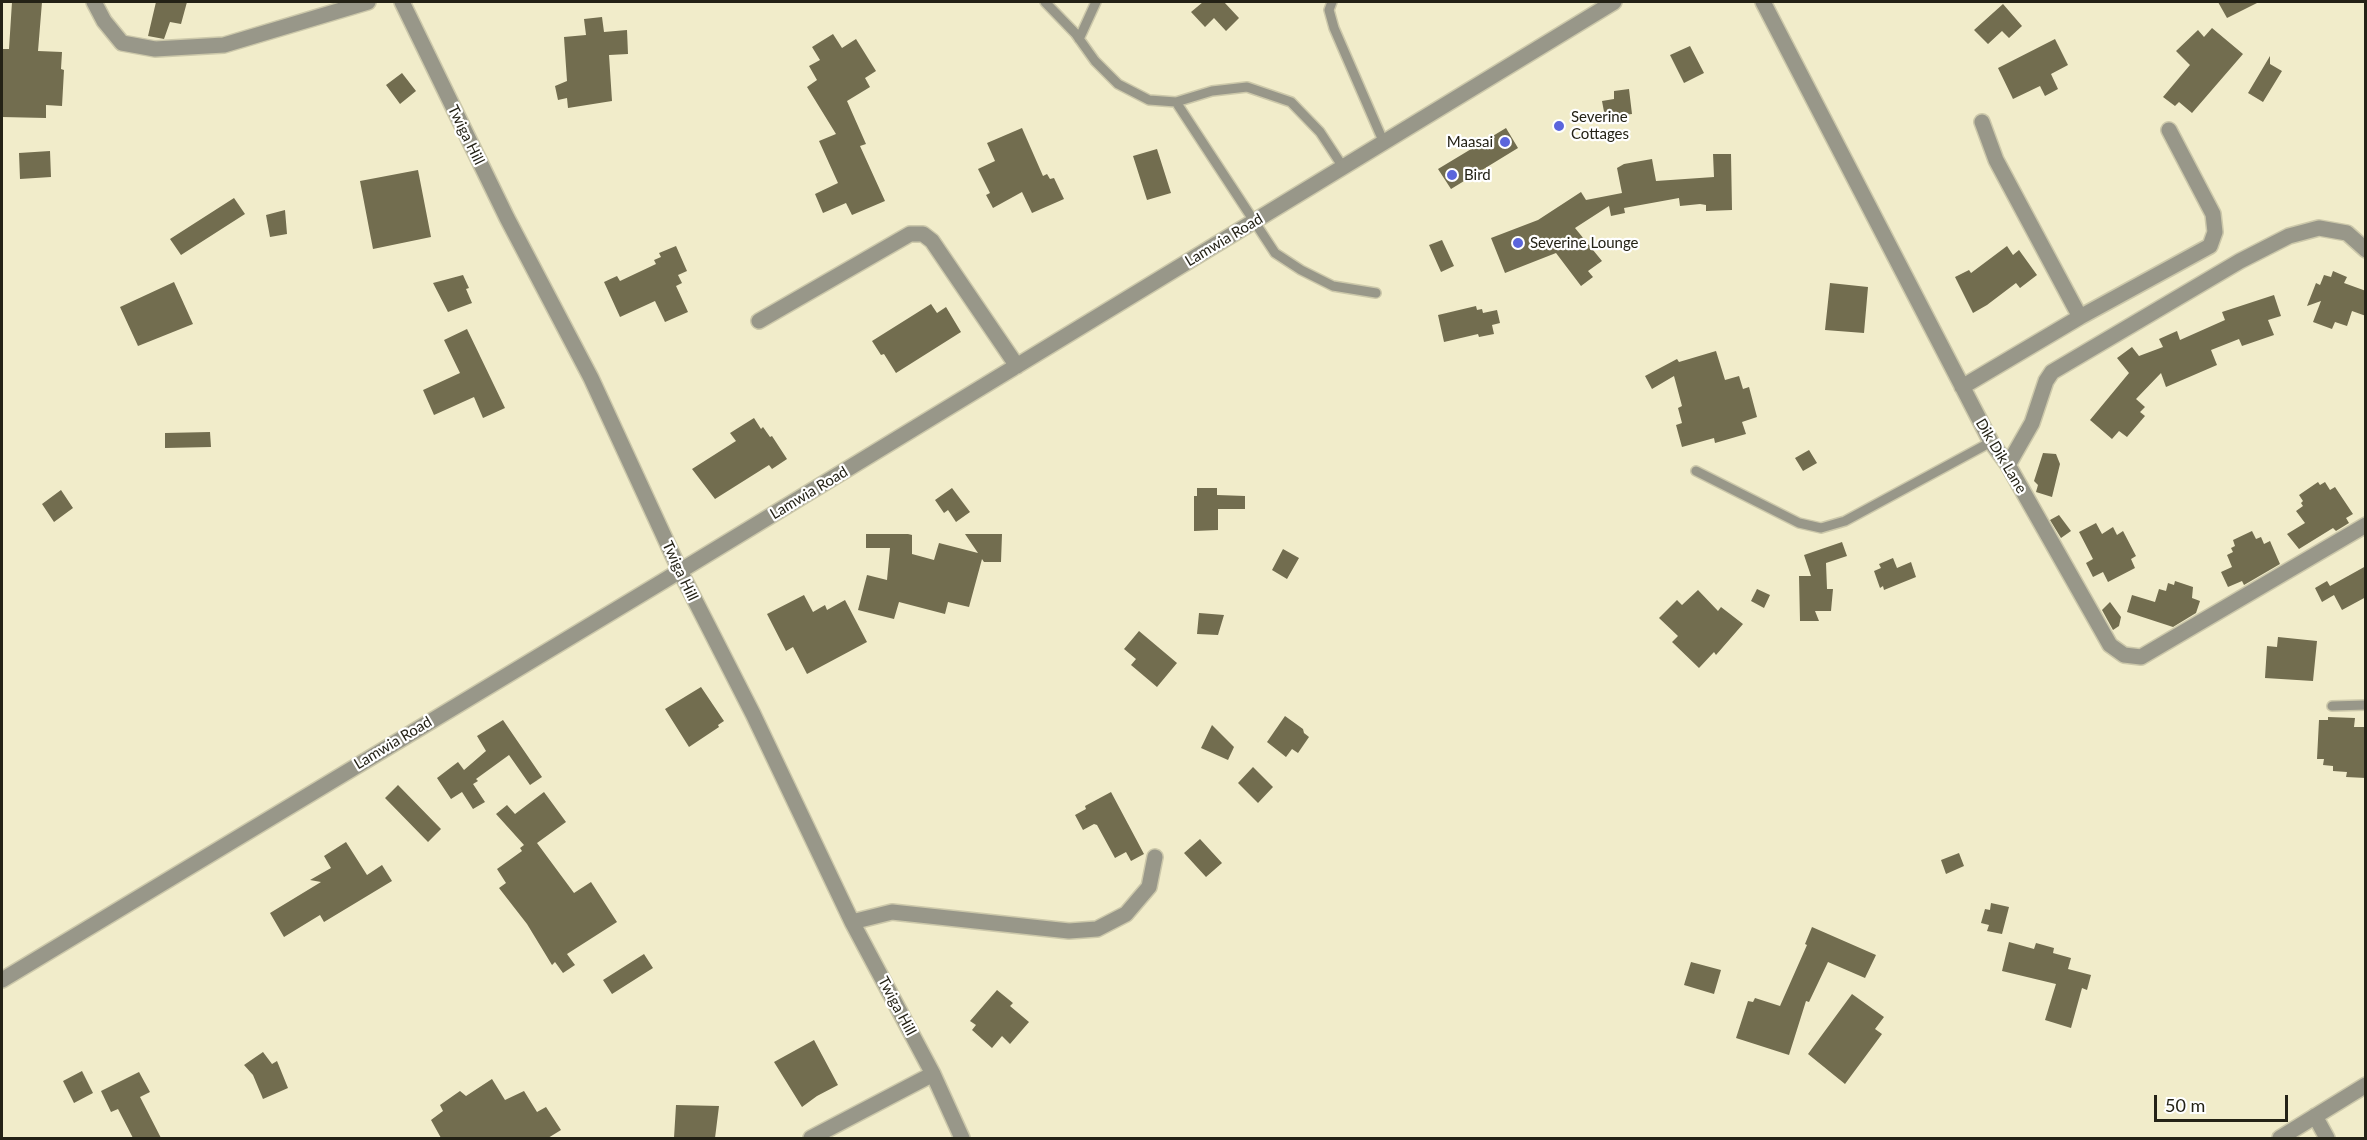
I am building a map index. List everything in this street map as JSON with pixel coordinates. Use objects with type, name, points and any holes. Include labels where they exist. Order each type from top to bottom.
[{"type":"street","points":[[94,2],[104,21],[122,43],[155,49],[224,45],[368,2]]},
{"type":"street","name":"Twiga Hill","points":[[402,2],[507,218],[591,378],[680,571],[753,714],[852,922],[933,1074],[962,1138]]},
{"type":"street","name":"Lamwia Road","points":[[2,980],[680,571],[1614,2]]},
{"type":"street","name":"Dik Dik Lane","points":[[1763,2],[1991,442],[2008,465],[2110,645],[2124,655],[2141,657],[2366,525]]},
{"type":"street","points":[[1982,122],[1996,160],[2080,317]]},
{"type":"street","points":[[1962,387],[2080,317],[2210,246],[2215,232],[2214,214],[2169,130]]},
{"type":"street","points":[[2008,465],[2032,423],[2046,381],[2052,372],[2240,261],[2289,236],[2319,228],[2347,233],[2366,250]]},
{"type":"street","points":[[759,321],[910,234],[923,234],[932,241],[1017,366]]},
{"type":"street","points":[[852,922],[892,912],[1069,931],[1097,929],[1126,914],[1149,887],[1155,857]]},
{"type":"street","points":[[812,1138],[933,1074]]},
{"type":"street","points":[[2280,1138],[2366,1085]]},
{"type":"street","points":[[2315,1116],[2326,1138]]},
{"type":"lane","points":[[1045,2],[1079,39],[1095,61],[1118,84],[1149,100],[1176,102],[1212,92],[1247,87],[1291,102],[1320,132],[1343,167]]},
{"type":"lane","points":[[1079,39],[1096,2]]},
{"type":"lane","points":[[1332,2],[1329,10],[1334,28],[1384,142]]},
{"type":"lane","points":[[1176,102],[1275,253],[1301,270],[1333,286],[1376,293]]},
{"type":"lane","points":[[1696,471],[1799,524],[1821,528],[1845,521],[1991,442]]},
{"type":"lane","points":[[2332,706],[2366,705]]},
{"type":"building","points":[[12,2],[42,2],[38,51],[62,52],[61,69],[64,70],[62,106],[46,105],[46,118],[2,117],[2,49],[9,49]]},
{"type":"building","points":[[156,2],[187,2],[181,24],[170,22],[164,39],[148,36]]},
{"type":"building","points":[[1203,2],[1224,2],[1239,18],[1226,31],[1214,18],[1205,27],[1191,12]]},
{"type":"building","points":[[2218,2],[2259,2],[2227,18]]},
{"type":"building","points":[[2003,4],[2022,26],[2009,38],[2002,31],[1988,44],[1974,30]]},
{"type":"building","points":[[602,17],[604,32],[627,30],[628,54],[609,55],[612,101],[568,108],[567,98],[558,100],[555,86],[567,81],[564,37],[586,35],[584,19]]},
{"type":"building","points":[[2212,28],[2243,54],[2192,113],[2179,102],[2175,106],[2163,97],[2190,65],[2176,51],[2198,30],[2204,37]]},
{"type":"building","points":[[833,34],[842,48],[856,39],[876,71],[865,78],[870,87],[847,101],[866,144],[860,146],[885,201],[852,215],[846,203],[823,213],[815,194],[838,183],[819,141],[836,134],[807,87],[817,80],[809,66],[820,60],[812,47]]},
{"type":"building","points":[[2055,39],[2068,65],[2051,74],[2058,89],[2045,96],[2040,86],[2013,99],[1998,68]]},
{"type":"building","points":[[1690,46],[1704,73],[1684,83],[1670,55]]},
{"type":"building","points":[[2270,56],[2270,64],[2282,71],[2263,102],[2248,93]]},
{"type":"building","points":[[402,73],[416,91],[400,104],[386,85]]},
{"type":"building","points":[[1629,89],[1632,114],[1605,117],[1602,101],[1614,99],[1614,91]]},
{"type":"building","points":[[1022,128],[1043,176],[1047,174],[1050,179],[1054,178],[1064,199],[1032,213],[1022,192],[993,208],[986,195],[990,193],[978,169],[995,161],[987,143]]},
{"type":"building","points":[[1506,128],[1518,148],[1451,189],[1438,169]]},
{"type":"building","points":[[1157,149],[1171,193],[1147,200],[1133,156]]},
{"type":"building","points":[[50,151],[51,177],[20,179],[19,153]]},
{"type":"building","points":[[1713,154],[1731,154],[1732,210],[1706,211],[1706,205],[1700,204],[1680,206],[1679,198],[1624,208],[1625,213],[1611,216],[1609,206],[1575,228],[1602,261],[1588,271],[1593,277],[1581,286],[1556,253],[1505,273],[1491,238],[1538,220],[1581,192],[1586,200],[1622,193],[1617,168],[1624,164],[1652,159],[1656,181],[1714,177]]},
{"type":"building","points":[[418,170],[431,237],[373,249],[360,181]]},
{"type":"building","points":[[234,198],[245,214],[181,255],[170,239]]},
{"type":"building","points":[[285,210],[287,234],[270,237],[266,215]]},
{"type":"building","points":[[1442,240],[1454,266],[1441,272],[1429,245]]},
{"type":"building","points":[[676,246],[687,271],[678,275],[682,283],[676,286],[688,312],[665,322],[655,301],[620,317],[604,282],[617,276],[620,281],[656,264],[654,260],[661,257],[659,253]]},
{"type":"building","points":[[2007,246],[2013,255],[2019,250],[2037,275],[2020,288],[2016,283],[1973,313],[1955,277],[1969,270],[1971,273]]},
{"type":"building","points":[[2333,271],[2347,277],[2344,283],[2366,291],[2366,316],[2352,311],[2347,326],[2335,322],[2332,329],[2313,322],[2321,301],[2307,306],[2316,283],[2320,285],[2324,275],[2331,277]]},
{"type":"building","points":[[463,275],[472,303],[448,312],[433,283]]},
{"type":"building","points":[[174,282],[193,324],[138,346],[120,307]]},
{"type":"building","points":[[1830,283],[1868,287],[1864,333],[1825,330]]},
{"type":"building","points":[[2274,295],[2281,316],[2268,320],[2274,335],[2242,346],[2239,339],[2211,350],[2217,365],[2166,387],[2161,373],[2136,399],[2145,407],[2140,412],[2145,416],[2127,437],[2119,431],[2112,439],[2090,420],[2129,373],[2117,358],[2132,347],[2139,356],[2163,347],[2159,339],[2177,331],[2180,340],[2225,320],[2222,312]]},
{"type":"building","points":[[931,304],[937,313],[946,307],[961,332],[896,373],[872,341]]},
{"type":"building","points":[[1476,306],[1477,310],[1482,309],[1483,313],[1497,310],[1500,323],[1492,325],[1494,334],[1479,337],[1478,334],[1444,342],[1438,315]]},
{"type":"building","points":[[467,329],[505,408],[483,418],[474,397],[434,415],[423,390],[460,373],[444,340]]},
{"type":"building","points":[[1716,351],[1725,380],[1739,376],[1743,389],[1749,387],[1757,417],[1742,422],[1746,434],[1715,443],[1714,438],[1682,447],[1676,425],[1682,423],[1678,408],[1682,406],[1674,376],[1652,389],[1645,376],[1677,359],[1679,362]]},
{"type":"building","points":[[754,418],[761,429],[763,427],[770,437],[772,436],[787,459],[772,469],[769,465],[715,499],[692,469],[736,441],[730,433]]},
{"type":"building","points":[[210,432],[211,447],[165,448],[165,433]]},
{"type":"building","points":[[1809,450],[1817,463],[1803,471],[1795,458]]},
{"type":"building","points":[[2043,453],[2056,454],[2060,464],[2052,497],[2036,492],[2038,485],[2034,481]]},
{"type":"building","points":[[2318,482],[2320,485],[2325,482],[2330,490],[2335,487],[2353,514],[2346,518],[2349,523],[2336,531],[2333,528],[2299,549],[2287,534],[2305,523],[2296,511],[2303,506],[2299,495]]},
{"type":"building","points":[[952,488],[970,512],[956,522],[948,510],[944,513],[935,500]]},
{"type":"building","points":[[1197,488],[1217,488],[1217,495],[1245,496],[1245,509],[1218,509],[1218,530],[1194,531],[1194,496],[1197,496]]},
{"type":"building","points":[[61,490],[73,508],[54,522],[42,504]]},
{"type":"building","points":[[2059,515],[2071,531],[2061,538],[2050,520]]},
{"type":"building","points":[[2096,523],[2102,534],[2113,527],[2117,535],[2123,531],[2136,556],[2131,559],[2135,568],[2108,582],[2103,572],[2093,577],[2086,563],[2093,559],[2079,532]]},
{"type":"building","points":[[2252,531],[2256,539],[2261,537],[2264,544],[2270,541],[2280,564],[2244,585],[2242,581],[2228,587],[2221,572],[2232,567],[2227,555],[2233,552],[2231,548],[2235,546],[2233,540]]},
{"type":"building","points":[[866,534],[912,535],[912,554],[934,560],[939,543],[978,553],[965,534],[1002,534],[1001,562],[984,562],[982,559],[969,607],[948,602],[945,614],[899,602],[894,619],[858,610],[867,575],[887,580],[890,548],[866,548]]},
{"type":"building","points":[[1842,542],[1847,556],[1826,563],[1827,589],[1833,589],[1831,611],[1815,611],[1819,621],[1800,621],[1799,576],[1811,576],[1804,555]]},
{"type":"building","points":[[1283,549],[1299,558],[1287,579],[1272,570]]},
{"type":"building","points":[[1893,558],[1897,568],[1911,562],[1916,577],[1884,590],[1883,586],[1880,588],[1874,571],[1881,568],[1879,564]]},
{"type":"building","points":[[2366,566],[2366,597],[2342,610],[2334,595],[2322,602],[2315,588],[2327,581],[2330,586]]},
{"type":"building","points":[[2175,581],[2193,587],[2192,598],[2200,601],[2196,613],[2173,627],[2127,612],[2132,595],[2155,602],[2159,589],[2166,591],[2168,583],[2174,585]]},
{"type":"building","points":[[1757,589],[1770,595],[1764,608],[1751,601]]},
{"type":"building","points":[[1698,590],[1718,611],[1721,607],[1743,624],[1716,655],[1714,652],[1699,668],[1672,642],[1678,636],[1659,618],[1677,600],[1682,605]]},
{"type":"building","points":[[804,595],[813,612],[825,605],[827,610],[845,600],[867,642],[807,674],[793,647],[786,651],[767,614]]},
{"type":"building","points":[[2110,602],[2121,617],[2119,626],[2113,630],[2102,610]]},
{"type":"building","points":[[1199,613],[1224,615],[1218,635],[1197,634]]},
{"type":"building","points":[[1139,631],[1177,663],[1157,687],[1131,665],[1136,659],[1124,649]]},
{"type":"building","points":[[2278,637],[2317,641],[2313,681],[2265,678],[2267,646],[2277,647]]},
{"type":"building","points":[[701,687],[724,721],[718,725],[719,727],[689,747],[665,709]]},
{"type":"building","points":[[1285,716],[1303,729],[1309,737],[1298,753],[1292,749],[1286,757],[1267,742]]},
{"type":"building","points":[[2328,717],[2355,718],[2354,727],[2366,727],[2366,778],[2346,777],[2347,772],[2333,771],[2333,766],[2323,765],[2324,759],[2317,759],[2319,720],[2328,720]]},
{"type":"building","points":[[503,720],[542,777],[530,785],[509,755],[476,779],[478,781],[473,784],[485,802],[473,809],[462,792],[451,799],[437,778],[458,762],[464,770],[486,751],[477,736]]},
{"type":"building","points":[[1212,725],[1234,747],[1228,760],[1201,748]]},
{"type":"building","points":[[1253,767],[1273,787],[1258,803],[1238,783]]},
{"type":"building","points":[[398,785],[441,829],[428,842],[385,798]]},
{"type":"building","points":[[544,792],[566,822],[537,843],[574,893],[591,882],[617,922],[567,954],[575,965],[563,973],[555,962],[552,965],[527,924],[499,888],[506,883],[497,869],[522,851],[520,848],[524,845],[496,814],[507,805],[515,814]]},
{"type":"building","points":[[1111,792],[1144,854],[1131,861],[1126,852],[1115,858],[1097,825],[1094,824],[1083,830],[1075,815],[1086,809],[1085,806]]},
{"type":"building","points":[[1200,839],[1222,863],[1206,877],[1184,853]]},
{"type":"building","points":[[346,842],[367,875],[382,865],[392,881],[324,922],[320,915],[284,937],[270,913],[321,882],[310,880],[331,868],[324,856]]},
{"type":"building","points":[[1959,853],[1964,866],[1946,874],[1941,860]]},
{"type":"building","points":[[1991,903],[2009,907],[2002,934],[1987,931],[1989,925],[1981,923],[1985,909],[1990,910]]},
{"type":"building","points":[[1812,927],[1876,955],[1865,978],[1828,962],[1809,1002],[1806,1001],[1789,1055],[1736,1038],[1748,1001],[1753,1002],[1755,998],[1780,1006],[1807,945],[1805,944]]},
{"type":"building","points":[[2009,942],[2034,949],[2036,943],[2054,948],[2053,953],[2071,958],[2068,969],[2091,975],[2087,990],[2082,988],[2071,1028],[2045,1020],[2056,984],[2002,971]]},
{"type":"building","points":[[644,954],[653,968],[612,994],[603,980]]},
{"type":"building","points":[[1691,962],[1721,970],[1714,994],[1684,985]]},
{"type":"building","points":[[997,990],[1013,1003],[1010,1006],[1029,1022],[1010,1044],[1002,1036],[992,1048],[972,1030],[976,1025],[970,1021]]},
{"type":"building","points":[[1852,994],[1884,1017],[1875,1029],[1882,1034],[1845,1084],[1808,1054]]},
{"type":"building","points":[[814,1040],[838,1085],[802,1107],[774,1062]]},
{"type":"building","points":[[263,1052],[272,1064],[277,1061],[288,1088],[263,1099],[253,1075],[244,1065]]},
{"type":"building","points":[[82,1071],[93,1093],[74,1103],[63,1081]]},
{"type":"building","points":[[139,1072],[150,1092],[140,1097],[161,1138],[133,1138],[118,1109],[111,1112],[101,1091]]},
{"type":"building","points":[[492,1079],[505,1100],[524,1091],[537,1112],[546,1107],[561,1130],[548,1138],[441,1138],[431,1120],[443,1111],[440,1105],[460,1091],[466,1096]]},
{"type":"building","points":[[676,1105],[719,1106],[715,1138],[674,1138]]},
{"type":"place","name":"Severine Cottages","points":[[1559,126]]},
{"type":"place","name":"Maasai","points":[[1505,142]]},
{"type":"place","name":"Bird","points":[[1452,175]]},
{"type":"place","name":"Severine Lounge","points":[[1518,243]]}]
